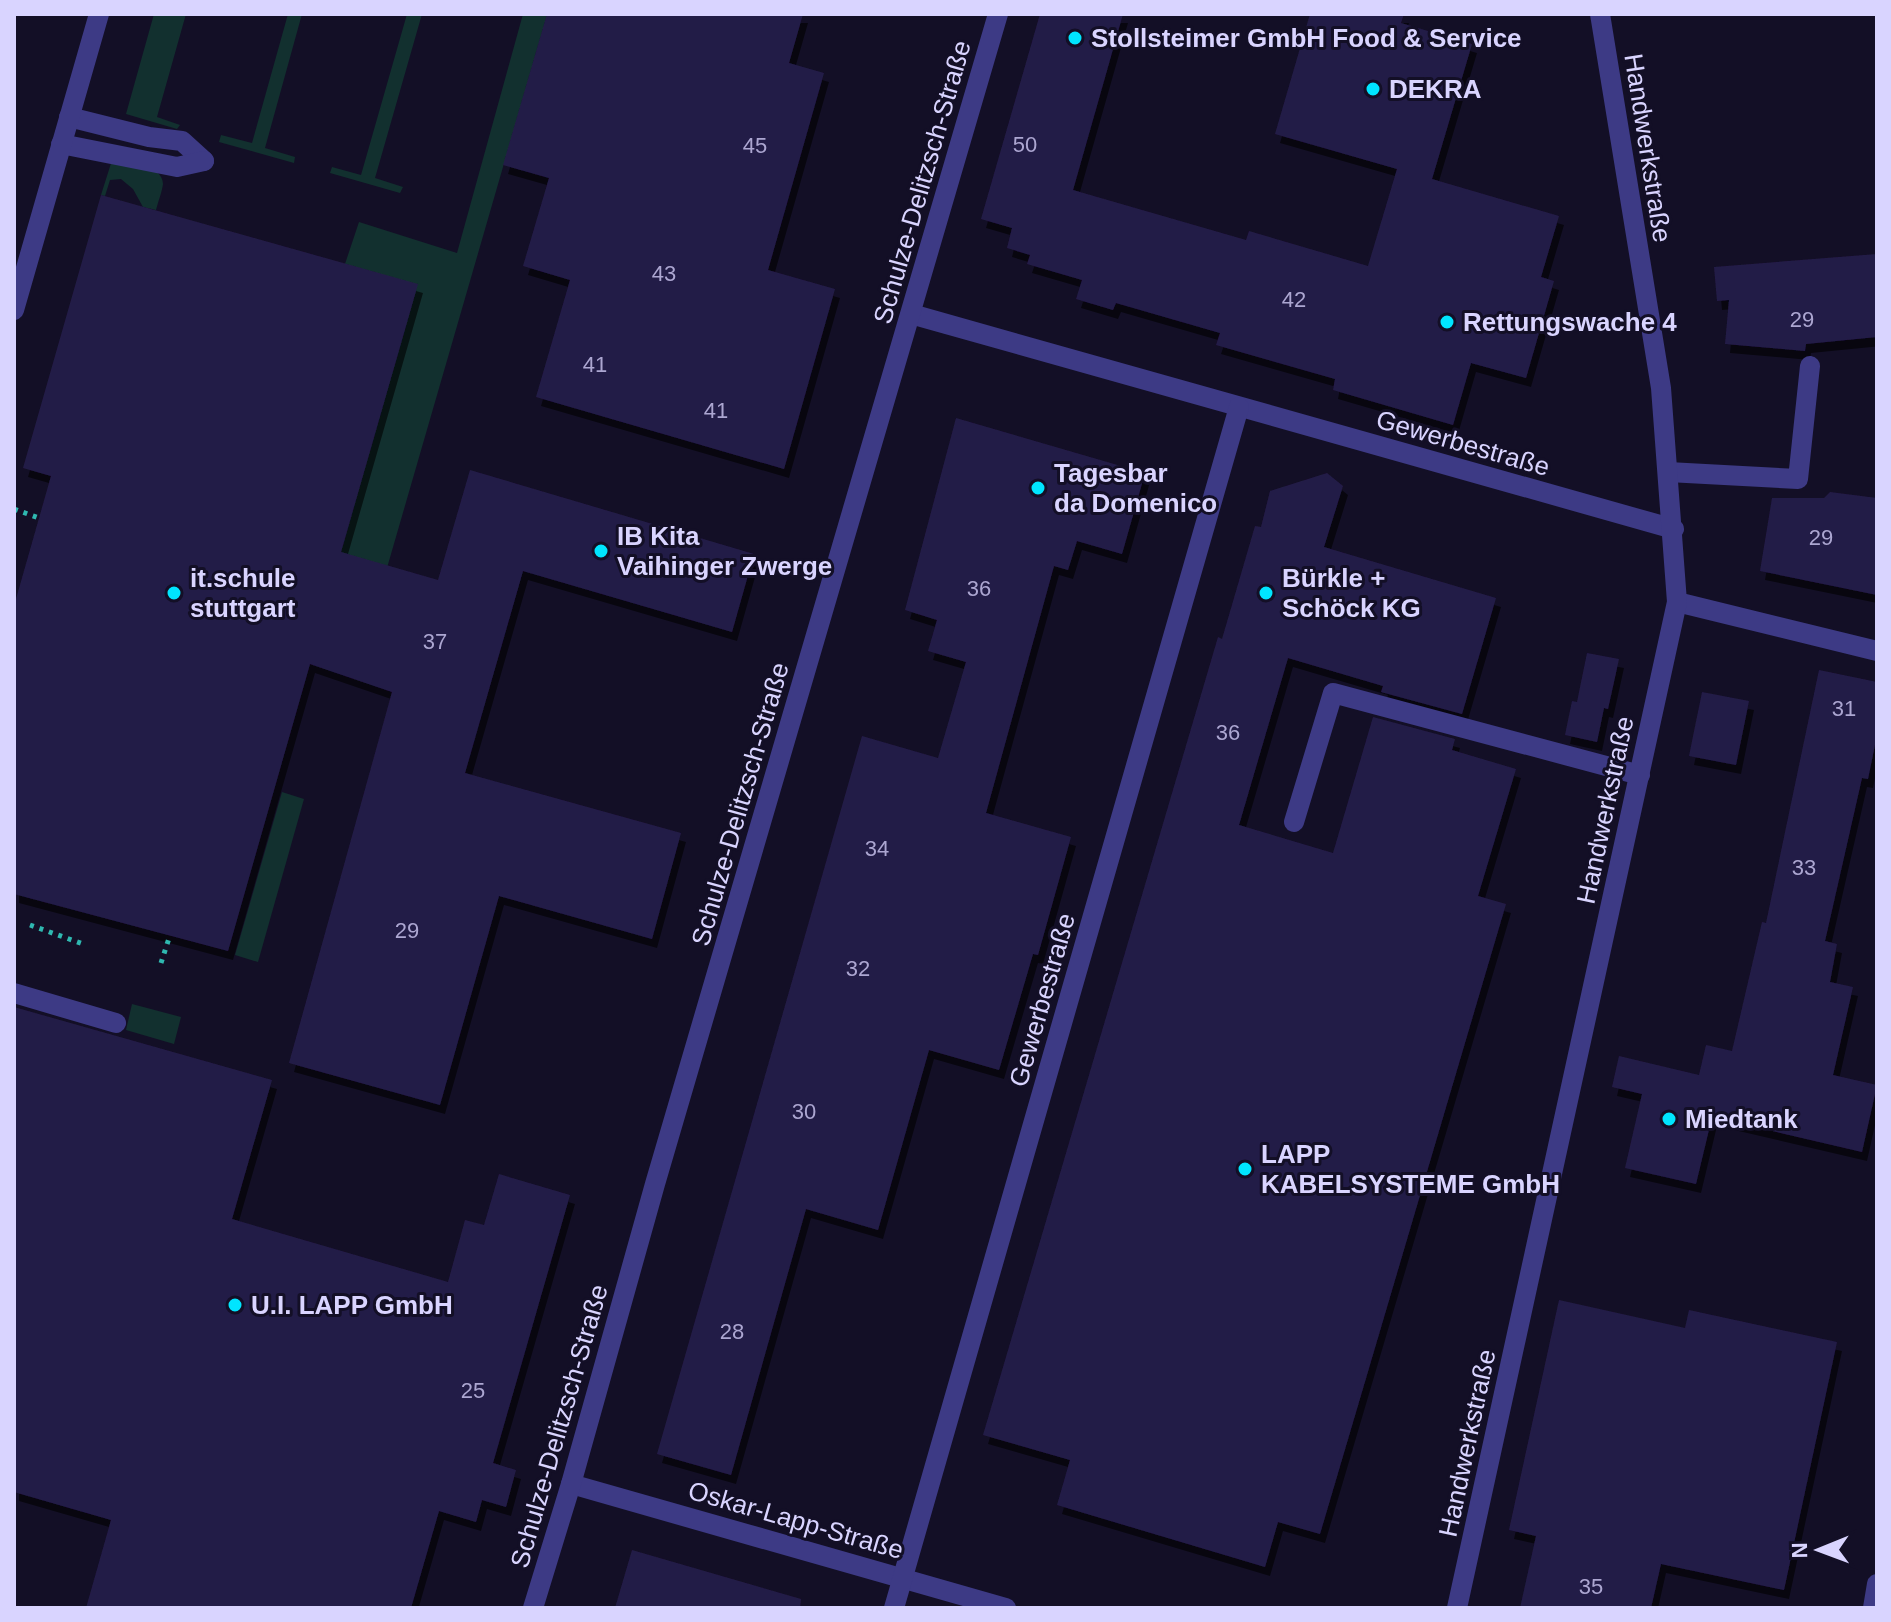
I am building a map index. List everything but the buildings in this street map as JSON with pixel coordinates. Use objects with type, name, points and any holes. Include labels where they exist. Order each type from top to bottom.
[{"type":"street","points":[[14,310],[99,14]]},
{"type":"street","name":"Schulze-Delitzsch-Straße","points":[[533,1608],[998,14]]},
{"type":"street","name":"Handwerkstraße","points":[[1457,1608],[1677,602],[1674,529],[1661,388],[1600,14]]},
{"type":"street","points":[[61,144],[177,167],[204,161],[182,141],[149,137],[69,117]]},
{"type":"street","name":"Gewerbestraße","points":[[911,314],[1674,529]]},
{"type":"street","points":[[1668,472],[1798,479],[1810,366]]},
{"type":"street","name":"Gewerbestraße","points":[[894,1608],[1239,407]]},
{"type":"street","points":[[1677,602],[1877,651]]},
{"type":"street","points":[[1294,822],[1333,693],[1640,775]]},
{"type":"street","points":[[14,993],[116,1023]]},
{"type":"street","name":"Oskar-Lapp-Straße","points":[[571,1484],[1006,1608]]},
{"type":"street","points":[[1873,1608],[1877,1584]]},
{"type":"path","points":[[14,509],[39,518]]},
{"type":"path","points":[[30,925],[83,944]]},
{"type":"path","points":[[161,963],[170,935]]},
{"type":"green space","points":[[154,14],[186,14],[157,117],[180,125],[177,129],[126,114]]},
{"type":"green space","points":[[288,14],[302,14],[265,148],[295,157],[294,163],[219,142],[221,135],[252,143]]},
{"type":"green space","points":[[407,14],[422,14],[375,178],[403,187],[400,193],[330,173],[332,167],[361,175]]},
{"type":"green space","points":[[523,14],[547,15],[378,599],[331,586],[417,285],[345,264],[359,222],[457,253]]},
{"type":"green space","points":[[113,157],[157,172],[163,184],[156,210],[143,207],[133,189],[121,179],[110,180],[105,196],[101,195]]},
{"type":"green space","points":[[282,792],[304,799],[258,962],[235,955]]},
{"type":"green space","points":[[132,1004],[181,1017],[174,1044],[126,1030]]},
{"type":"place","name":"Stollsteimer GmbH Food & Service","points":[[1075,38]]},
{"type":"place","name":"DEKRA","points":[[1373,89]]},
{"type":"place","name":"Rettungswache 4","points":[[1447,322]]},
{"type":"place","name":"Tagesbar da Domenico","points":[[1038,488]]},
{"type":"place","name":"IB Kita Vaihinger Zwerge","points":[[601,551]]},
{"type":"place","name":"it.schule stuttgart","points":[[174,593]]},
{"type":"place","name":"Bürkle + Schöck KG","points":[[1266,593]]},
{"type":"place","name":"Miedtank","points":[[1669,1119]]},
{"type":"place","name":"LAPP KABELSYSTEME GmbH","points":[[1245,1169]]},
{"type":"place","name":"U.I. LAPP GmbH","points":[[235,1305]]}]
